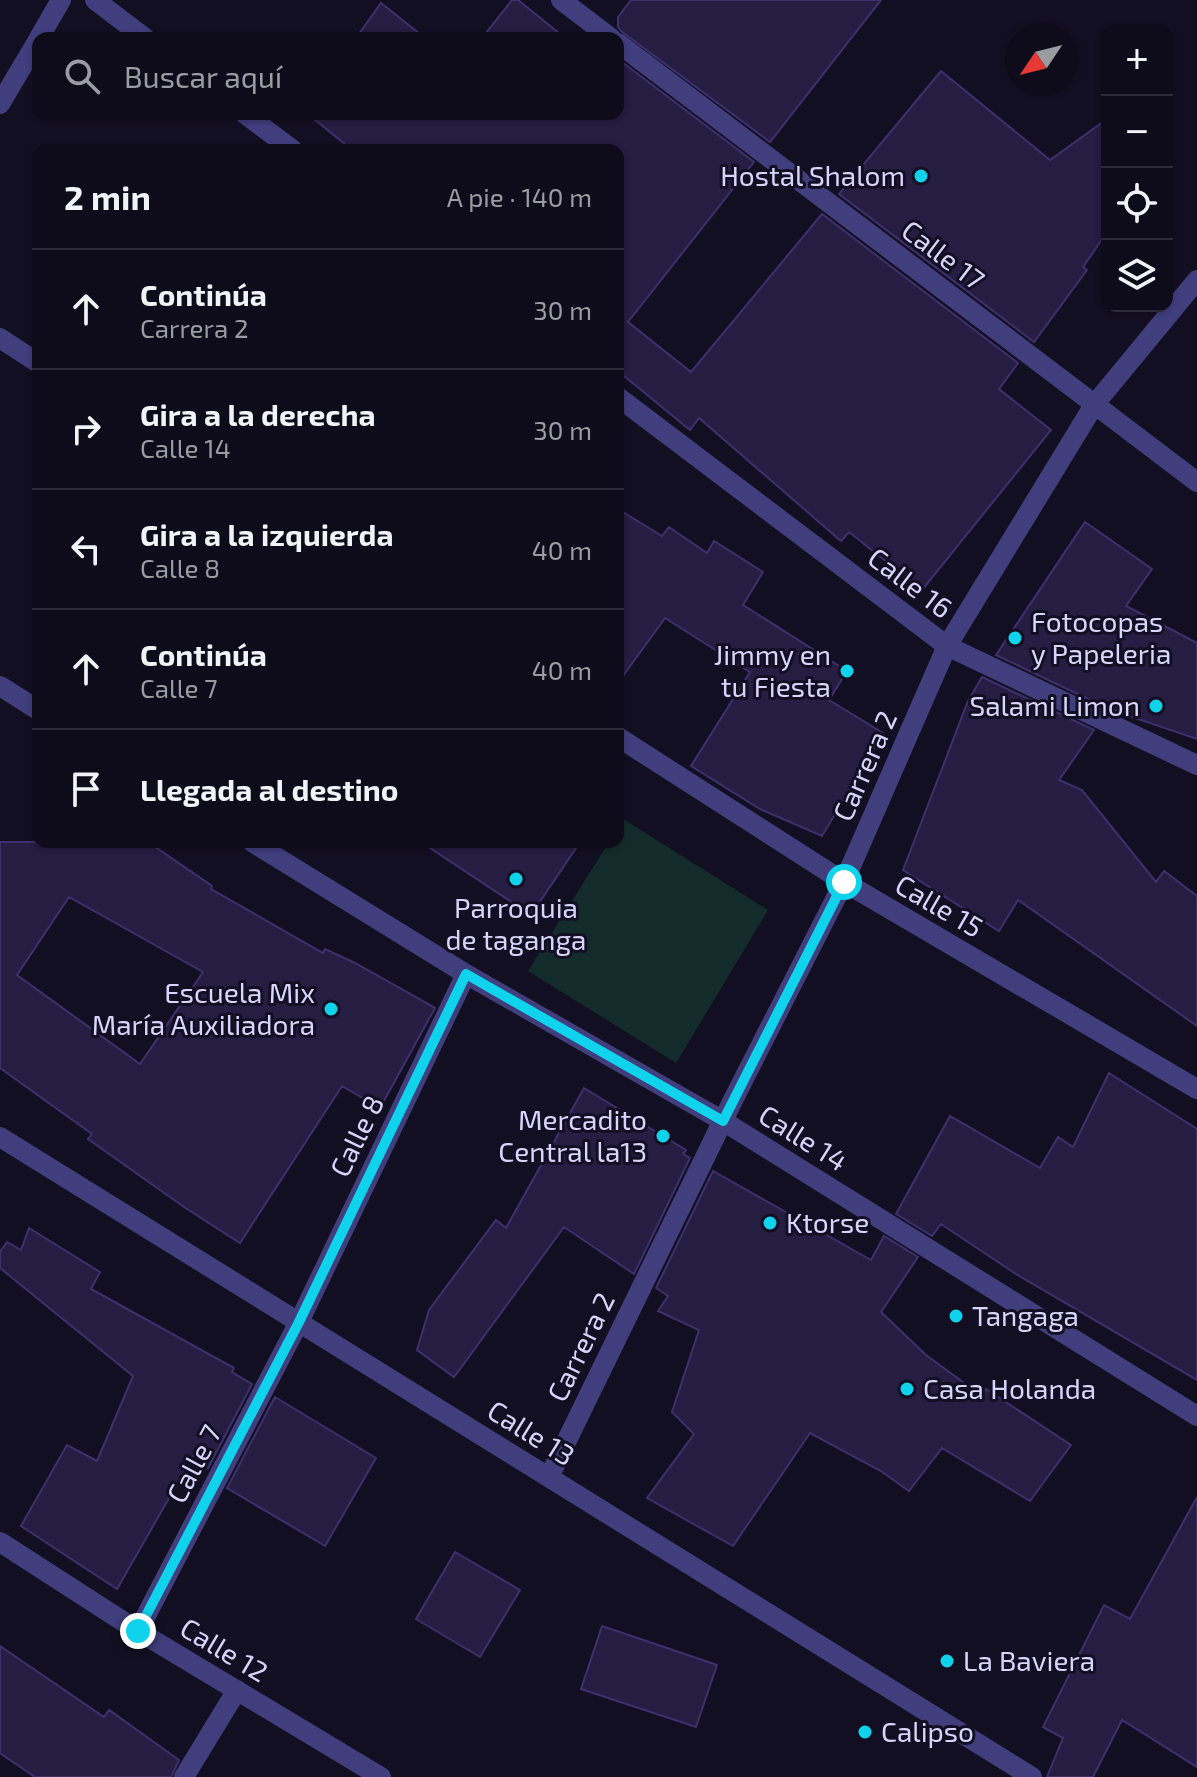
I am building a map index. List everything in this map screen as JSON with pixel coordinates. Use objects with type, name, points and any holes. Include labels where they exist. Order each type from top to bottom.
[{"type":"street","points":[[42,32],[61,0]]},
{"type":"street","points":[[95,0],[137,32]]},
{"type":"street","points":[[561,0],[603,32]]},
{"type":"street","name":"Calle 17","points":[[624,48],[1197,482]]},
{"type":"street","points":[[0,104],[32,49]]},
{"type":"street","points":[[253,120],[285,144]]},
{"type":"street","name":"Carrera 2","points":[[549,1477],[844,882],[947,646],[1094,405],[1197,280]]},
{"type":"street","points":[[0,338],[32,359]]},
{"type":"street","name":"Calle 16","points":[[624,402],[947,646],[1197,765]]},
{"type":"street","points":[[0,686],[32,706]]},
{"type":"street","name":"Calle 15","points":[[624,741],[844,882],[1197,1089]]},
{"type":"street","name":"Calle 14","points":[[262,848],[466,974],[723,1121],[1197,1416]]},
{"type":"street","name":"Calle 8","points":[[299,1322],[466,974]]},
{"type":"street","name":"Calle 13","points":[[0,1137],[1032,1777]]},
{"type":"street","name":"Calle 7","points":[[138,1631],[299,1322]]},
{"type":"street","name":"Calle 12","points":[[0,1542],[138,1631],[381,1777]]},
{"type":"street","points":[[184,1777],[237,1690]]},
{"type":"green space","points":[[624,820],[768,910],[676,1063],[528,971],[605,848],[624,848]]},
{"type":"building","points":[[512,0],[518,0],[558,32],[487,32]]},
{"type":"building","points":[[631,0],[881,0],[770,142],[621,31],[618,17]]},
{"type":"building","points":[[381,3],[417,32],[360,32]]},
{"type":"building","points":[[624,64],[754,162],[628,322],[691,372],[822,214],[1018,363],[999,389],[1051,430],[922,590],[849,532],[841,541],[699,418],[690,430],[624,376],[624,144],[345,144],[315,120],[624,120]]},
{"type":"building","points":[[941,71],[1050,160],[1101,123],[1101,241],[1083,267],[1087,270],[1034,342],[839,194]]},
{"type":"building","points":[[624,513],[662,536],[669,527],[707,553],[714,541],[763,572],[743,605],[847,671],[829,700],[883,733],[822,836],[760,809],[691,766],[750,672],[665,618],[624,675]]},
{"type":"building","points":[[1085,522],[1152,569],[1126,606],[1197,643],[1197,739],[1109,709],[996,655]]},
{"type":"building","points":[[982,677],[1094,730],[1059,780],[1082,790],[1156,882],[1164,871],[1197,896],[1197,1026],[1018,900],[999,931],[903,870],[968,701]]},
{"type":"building","points":[[0,842],[32,842],[32,848],[157,848],[212,886],[211,889],[323,953],[325,949],[355,963],[435,1008],[380,1108],[342,1086],[240,1243],[88,1139],[92,1134],[0,1068]],"holes":[[[69,897],[203,972],[140,1064],[17,975]]]},
{"type":"building","name":"Parroquia de taganga","points":[[430,848],[576,848],[531,915]]},
{"type":"building","points":[[1109,1073],[1197,1129],[1197,1380],[1016,1274],[941,1224],[932,1236],[896,1214],[950,1116],[1040,1168],[1058,1137],[1073,1147]]},
{"type":"building","points":[[584,1088],[686,1150],[683,1154],[690,1158],[634,1274],[564,1227],[454,1377],[417,1350],[429,1310],[496,1220],[506,1228]]},
{"type":"building","points":[[713,1171],[871,1260],[884,1236],[918,1257],[881,1312],[926,1355],[982,1396],[986,1389],[1071,1445],[1030,1501],[942,1448],[909,1491],[881,1471],[810,1433],[733,1546],[647,1498],[694,1434],[672,1412],[699,1330],[658,1311],[668,1296],[656,1288]]},
{"type":"building","points":[[29,1228],[100,1272],[91,1289],[234,1368],[232,1372],[252,1384],[208,1468],[196,1451],[117,1589],[21,1526],[67,1445],[97,1461],[133,1376],[0,1268],[0,1252],[7,1242],[21,1250]]},
{"type":"building","points":[[275,1397],[376,1458],[325,1546],[227,1488]]},
{"type":"building","points":[[1197,1497],[1197,1767],[1122,1720],[1093,1777],[1047,1777],[1063,1738],[1043,1727],[1104,1605],[1130,1619]]},
{"type":"building","points":[[455,1552],[520,1590],[480,1657],[416,1619]]},
{"type":"building","points":[[602,1626],[717,1665],[696,1727],[581,1689]]},
{"type":"building","points":[[0,1646],[104,1717],[109,1710],[179,1760],[171,1777],[35,1777],[0,1753]]},
{"type":"place","name":"Hostal Shalom","points":[[921,176]]},
{"type":"place","name":"Fotocopas y Papeleria","points":[[1015,638]]},
{"type":"place","name":"Jimmy en tu Fiesta","points":[[847,671]]},
{"type":"place","name":"Salami Limon","points":[[1156,706]]},
{"type":"place","name":"Parroquia de taganga","points":[[516,879]]},
{"type":"place","name":"Escuela Mix María Auxiliadora","points":[[331,1009]]},
{"type":"place","name":"Mercadito Central la13","points":[[663,1136]]},
{"type":"place","name":"Ktorse","points":[[770,1223]]},
{"type":"place","name":"Tangaga","points":[[956,1316]]},
{"type":"place","name":"Casa Holanda","points":[[907,1389]]},
{"type":"place","name":"La Baviera","points":[[947,1661]]},
{"type":"place","name":"Calipso","points":[[865,1732]]},
{"type":"route","points":[[138,1631],[299,1322],[466,974],[723,1121],[844,882]]}]
